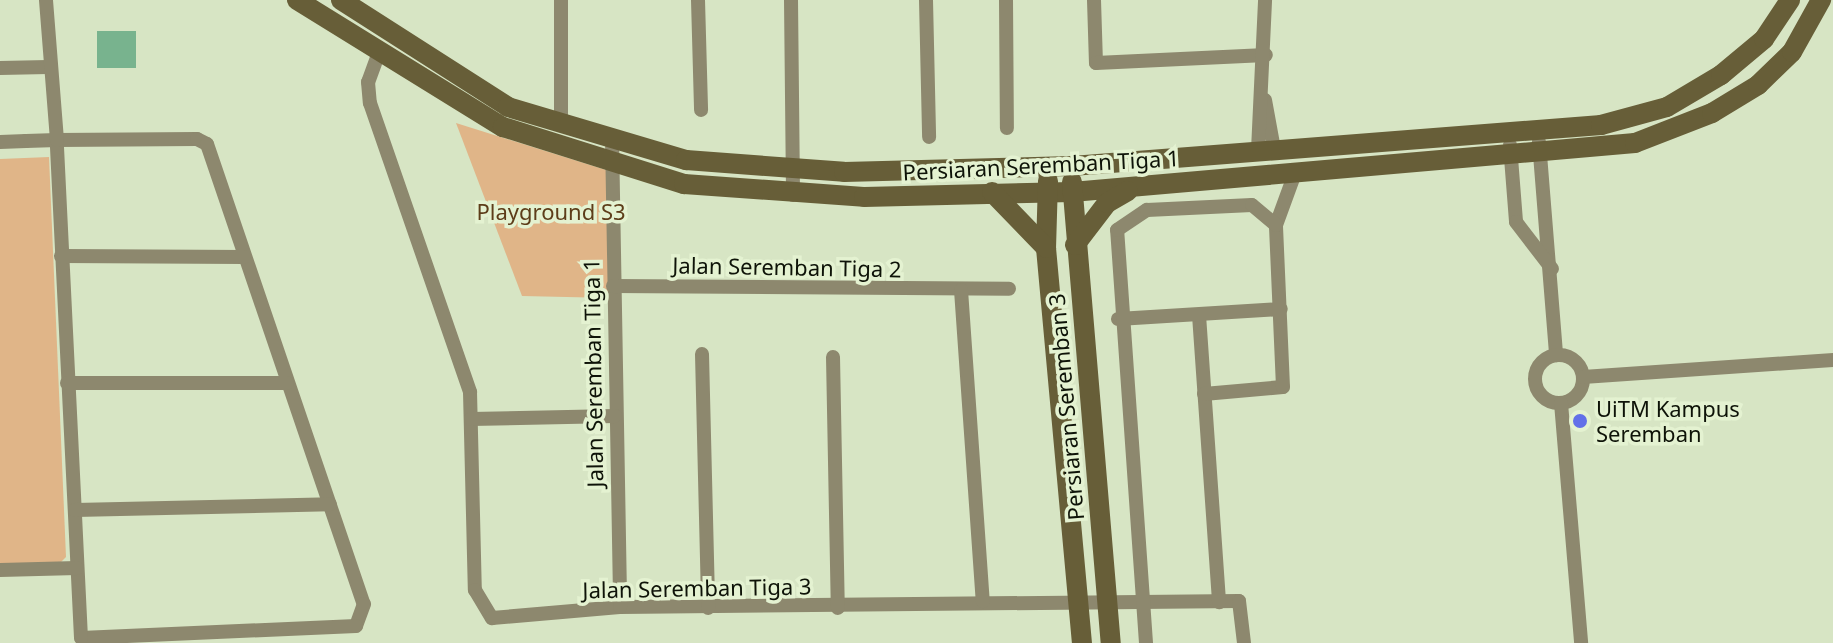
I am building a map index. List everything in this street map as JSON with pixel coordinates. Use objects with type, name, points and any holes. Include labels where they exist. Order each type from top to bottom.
[{"type":"main road","name":"Persiaran Seremban Tiga 1","points":[[297,0],[378,55],[503,127],[612,164],[684,184],[793,195],[1072,192],[1540,157],[1635,143],[1712,113],[1792,52],[1821,0]]},
{"type":"main road","name":"Persiaran Seremban Tiga 1","points":[[341,0],[457,79],[561,124],[686,160],[793,169],[1072,166],[1539,130],[1667,107],[1764,39],[1790,0]]},
{"type":"main road","name":"Persiaran Seremban 3","points":[[1048,166],[1046,248],[1082,643]]},
{"type":"main road","name":"Persiaran Seremban 3","points":[[1072,166],[1075,245],[1111,643]]},
{"type":"main road","points":[[1075,245],[1107,203],[1135,187]]},
{"type":"main road","points":[[992,192],[1046,248]]},
{"type":"street","points":[[0,142],[57,140],[203,140],[364,604],[356,626],[81,638],[57,140],[48,67],[46,0]]},
{"type":"street","points":[[561,0],[561,124]]},
{"type":"street","points":[[698,0],[701,110]]},
{"type":"street","points":[[791,0],[793,195]]},
{"type":"street","points":[[926,0],[929,137]]},
{"type":"street","points":[[1006,0],[1007,128]]},
{"type":"street","points":[[1094,0],[1096,63],[1266,55]]},
{"type":"street","points":[[1265,0],[1266,149]]},
{"type":"street","name":"Jalan Seremban Tiga 3","points":[[378,55],[368,82],[370,103],[470,392],[475,590],[483,610],[508,621],[620,607],[838,608],[1078,600],[1143,606],[1239,601],[1244,643]]},
{"type":"street","points":[[0,68],[48,67]]},
{"type":"street","points":[[1539,130],[1552,269],[1556,355]]},
{"type":"street","points":[[1508,133],[1516,222],[1552,269]]},
{"type":"street","name":"Jalan Seremban Tiga 1","points":[[612,138],[620,607]]},
{"type":"street","points":[[1204,394],[1283,387],[1276,225],[1295,173]]},
{"type":"street","points":[[1146,643],[1118,319],[1117,230],[1147,210],[1252,205],[1276,225]]},
{"type":"street","points":[[61,256],[244,257]]},
{"type":"street","name":"Jalan Seremban Tiga 2","points":[[613,286],[1009,289]]},
{"type":"street","points":[[961,290],[983,601]]},
{"type":"street","points":[[1118,319],[1281,309]]},
{"type":"street","points":[[1199,315],[1219,602]]},
{"type":"street","points":[[702,354],[708,608]]},
{"type":"street","points":[[1556,355],[1571,358],[1583,377],[1580,392],[1561,403],[1535,385],[1536,369],[1556,355]]},
{"type":"street","points":[[833,357],[838,608]]},
{"type":"street","points":[[1583,377],[1833,360]]},
{"type":"street","points":[[67,383],[287,383]]},
{"type":"street","points":[[1561,403],[1581,643]]},
{"type":"street","points":[[471,419],[615,416]]},
{"type":"street","points":[[75,510],[330,504]]},
{"type":"street","points":[[0,570],[77,568]]},
{"type":"green space","name":"Playground S3","points":[[456,123],[606,170],[611,298],[522,296]]},
{"type":"green space","points":[[49,157],[66,557],[57,566],[0,566],[0,159]]},
{"type":"building","points":[[97,31],[136,31],[136,68],[97,68]]},
{"type":"place","name":"UiTM Kampus Seremban","points":[[1580,421]]}]
